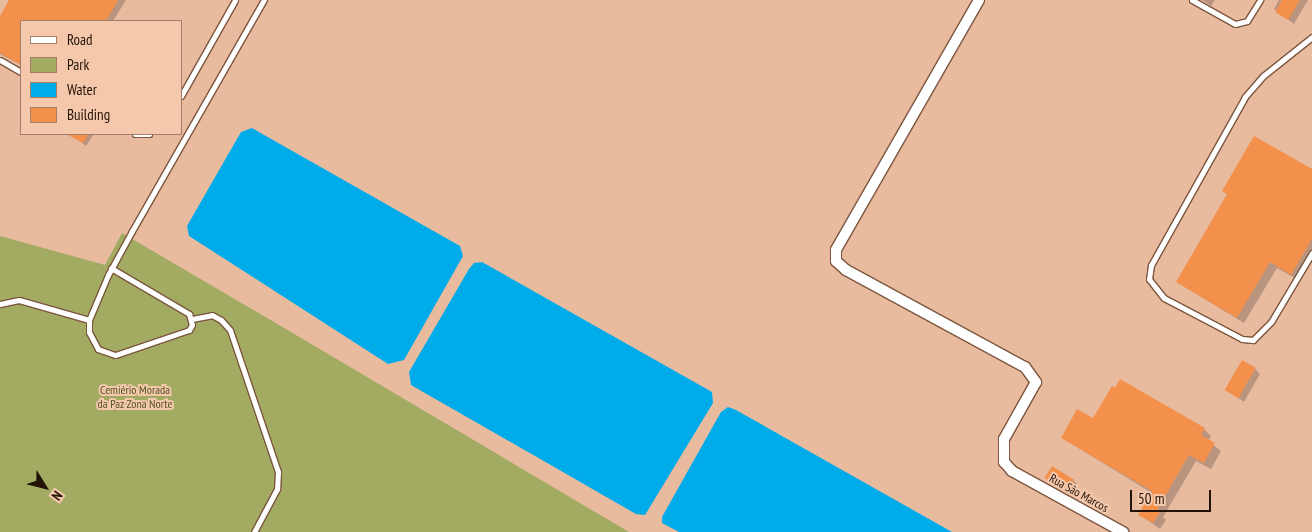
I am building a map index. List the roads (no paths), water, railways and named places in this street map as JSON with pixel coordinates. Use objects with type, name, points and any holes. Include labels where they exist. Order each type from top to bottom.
[{"type":"street","name":"Rua São Marcos","points":[[979,0],[836,250],[836,261],[846,270],[1025,367],[1033,374],[1036,382],[1004,439],[1002,455],[1004,462],[1023,477],[1123,532]]},
{"type":"lane","points":[[182,94],[235,0]]},
{"type":"lane","points":[[192,319],[189,330],[183,335],[115,355],[98,349],[92,342],[89,320],[111,268],[264,0]]},
{"type":"lane","points":[[1192,0],[1235,24],[1247,21],[1260,0]]},
{"type":"lane","points":[[1312,38],[1275,66],[1245,97],[1151,265],[1149,279],[1164,298],[1242,340],[1253,340],[1271,322],[1312,253]]},
{"type":"lane","points":[[0,60],[20,71]]},
{"type":"lane","points":[[111,268],[182,309],[192,319]]},
{"type":"lane","points":[[0,304],[19,300],[89,320]]},
{"type":"lane","points":[[192,319],[212,316],[230,330],[278,472],[277,489],[254,532]]},
{"type":"water","points":[[252,128],[460,246],[463,256],[404,360],[388,364],[189,236],[187,226],[241,132]]},
{"type":"water","points":[[482,262],[712,392],[713,403],[645,515],[636,514],[411,385],[409,372],[469,269],[474,263]]},
{"type":"water","points":[[728,407],[952,532],[679,532],[662,523],[662,517],[721,412]]},
{"type":"park label","name":"Cemiério Morada da Paz Zona Norte","points":[[135,397]]}]
